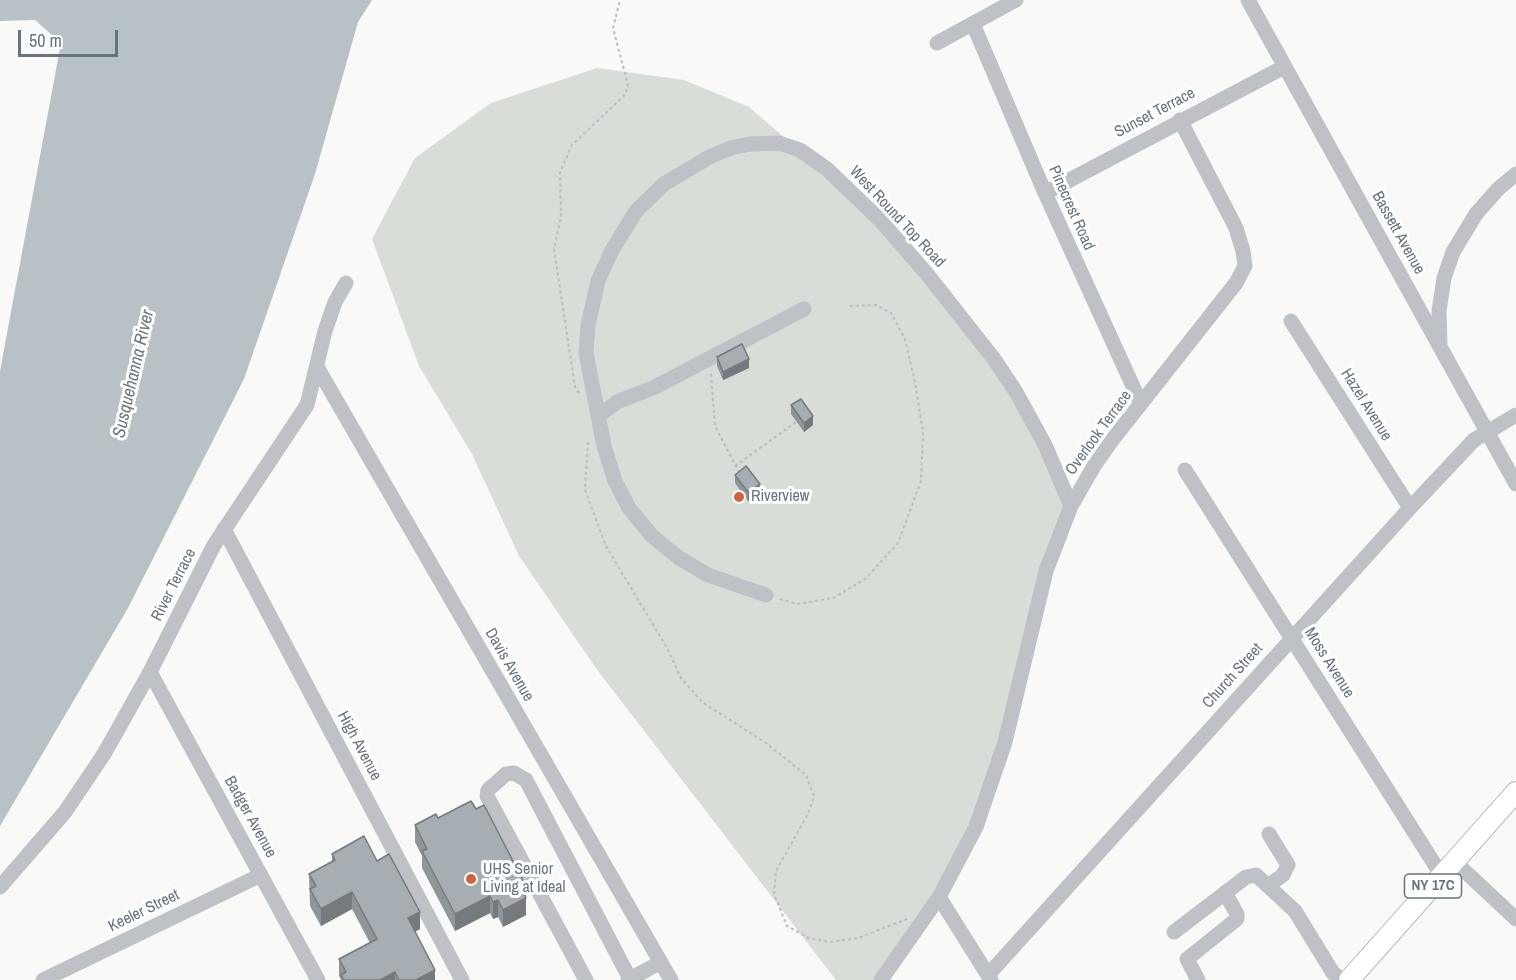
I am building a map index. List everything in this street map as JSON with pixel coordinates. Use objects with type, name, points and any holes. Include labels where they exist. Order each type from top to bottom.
[{"type":"main road","name":"NY 17C","points":[[1349,980],[1516,792]]},
{"type":"street","points":[[937,44],[1016,0]]},
{"type":"street","name":"Bassett Avenue","points":[[1248,0],[1516,484]]},
{"type":"street","name":"Pinecrest Road","points":[[973,24],[1045,193],[1141,404]]},
{"type":"street","name":"Sunset Terrace","points":[[1045,193],[1284,67]]},
{"type":"street","name":"Overlook Terrace","points":[[881,980],[939,897],[976,827],[1005,742],[1035,609],[1046,572],[1071,506],[1094,466],[1236,283],[1245,266],[1236,228],[1180,120]]},
{"type":"street","name":"West Round Top Road","points":[[766,595],[708,574],[679,558],[652,536],[629,508],[615,480],[599,423],[588,370],[587,332],[598,281],[611,252],[636,211],[664,184],[685,170],[731,148],[779,142],[800,150],[849,189],[927,274],[994,359],[1016,392],[1045,445],[1071,506]]},
{"type":"street","points":[[1440,349],[1439,311],[1444,278],[1453,252],[1476,214],[1498,189],[1516,174]]},
{"type":"street","name":"River Terrace","points":[[0,886],[65,812],[123,723],[224,529],[307,405],[335,302],[346,283]]},
{"type":"street","points":[[599,423],[617,402],[655,387],[804,309]]},
{"type":"street","name":"Hazel Avenue","points":[[1291,321],[1410,508]]},
{"type":"street","name":"Davis Avenue","points":[[317,368],[671,980]]},
{"type":"street","name":"Church Street","points":[[990,978],[1410,508],[1486,431],[1516,415]]},
{"type":"street","name":"Moss Avenue","points":[[1185,470],[1292,638],[1449,869],[1516,919]]},
{"type":"street","name":"High Avenue","points":[[224,529],[462,980]]},
{"type":"street","name":"Badger Avenue","points":[[150,672],[318,980]]},
{"type":"street","points":[[586,980],[487,796],[488,790],[506,774],[514,773],[526,780],[629,979],[661,962]]},
{"type":"street","points":[[1269,834],[1288,865],[1282,876],[1269,885]]},
{"type":"street","name":"Keeler Street","points":[[43,980],[261,875]]},
{"type":"street","points":[[1174,932],[1246,877],[1256,875],[1295,911],[1333,973],[1342,980]]},
{"type":"street","points":[[1198,980],[1187,959],[1237,919],[1237,914],[1225,893]]},
{"type":"street","points":[[939,897],[990,978]]},
{"type":"path","points":[[580,394],[575,387],[554,249],[561,217],[560,172],[572,145],[625,95],[628,85],[613,28],[620,0]]},
{"type":"path","points":[[766,595],[797,604],[834,598],[865,579],[898,543],[921,481],[923,432],[905,339],[891,313],[876,305],[848,306]]},
{"type":"path","points":[[711,357],[713,420],[742,477]]},
{"type":"path","points":[[735,466],[796,422]]},
{"type":"path","points":[[599,423],[587,442],[585,490],[606,546],[681,678],[702,702],[766,743],[806,775],[814,796],[809,812],[776,871],[774,894],[787,926],[809,938],[830,942],[858,938],[902,920],[925,917]]},
{"type":"shaded area","points":[[597,68],[684,80],[749,107],[881,221],[994,359],[1071,506],[1005,742],[939,897],[880,980],[836,980],[598,671],[519,556],[472,454],[419,366],[372,239],[415,158],[491,103]]},
{"type":"water","name":"Susquehanna River","points":[[0,0],[372,0],[358,22],[315,174],[244,379],[128,608],[0,826],[0,371],[61,43],[35,20],[0,21]]},
{"type":"building","points":[[742,344],[749,359],[723,372],[717,357]]},
{"type":"building","points":[[801,399],[813,416],[804,423],[791,405]]},
{"type":"building","points":[[746,466],[760,484],[748,492],[735,475]]},
{"type":"building","name":"UHS Senior Living at Ideal","points":[[471,801],[476,809],[484,805],[526,886],[521,889],[526,898],[503,910],[498,900],[493,902],[490,896],[455,914],[422,851],[427,849],[415,825],[436,814],[438,818]]},
{"type":"building","points":[[364,836],[377,861],[389,854],[420,912],[408,918],[435,970],[416,980],[399,980],[395,972],[380,980],[344,980],[341,975],[346,972],[339,959],[377,939],[352,892],[321,909],[310,889],[316,886],[309,874],[335,860],[332,854]]},
{"type":"place","name":"Riverview","points":[[739,497]]},
{"type":"place","name":"UHS Senior Living at Ideal","points":[[471,879]]}]
